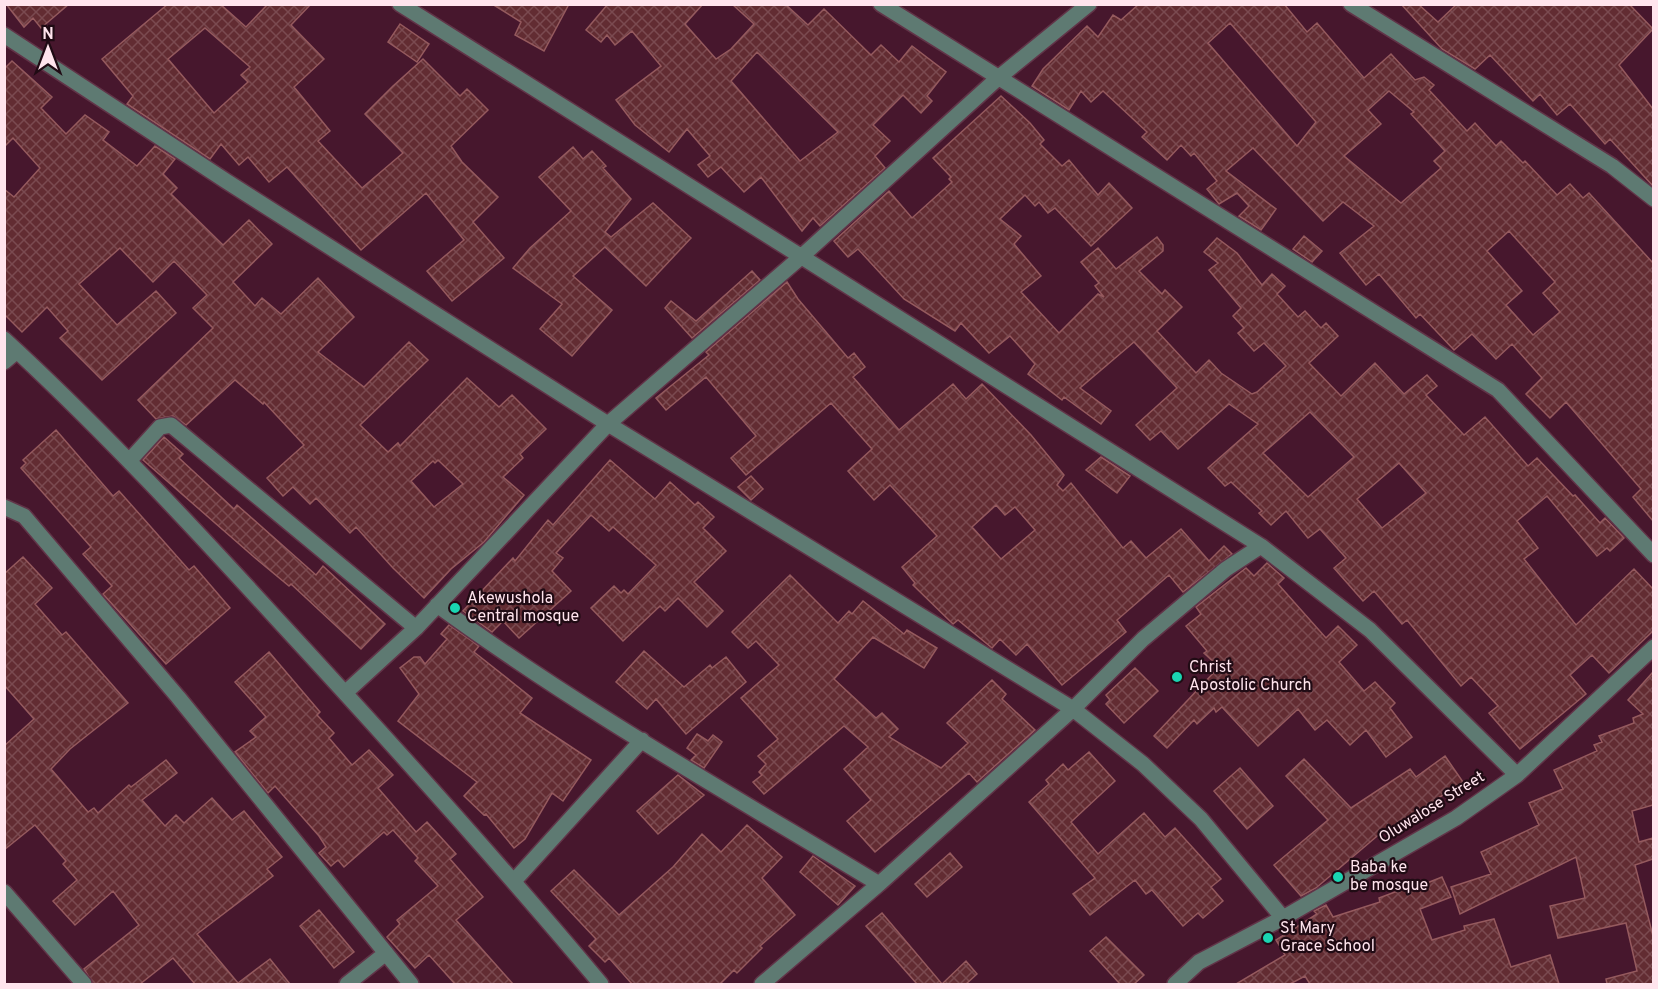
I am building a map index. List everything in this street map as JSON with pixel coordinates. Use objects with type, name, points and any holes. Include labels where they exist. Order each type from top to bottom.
[{"type":"street","points":[[400,4],[1261,546],[1370,630],[1516,775]]},
{"type":"street","points":[[881,4],[1498,390],[1653,555]]},
{"type":"street","points":[[345,693],[416,628],[608,424],[802,256],[998,78],[1089,4]]},
{"type":"street","points":[[1351,4],[1612,166],[1653,199]]},
{"type":"street","points":[[4,35],[226,181],[608,424],[1073,708],[1143,764],[1201,819],[1283,918]]},
{"type":"street","points":[[4,339],[130,460],[345,693],[514,881],[600,984]]},
{"type":"street","points":[[4,362],[17,351]]},
{"type":"street","points":[[130,460],[160,427],[171,425],[416,628]]},
{"type":"street","points":[[4,507],[24,516],[32,525],[178,697],[411,984]]},
{"type":"street","points":[[762,984],[879,884],[1073,708],[1143,639],[1226,569],[1261,546]]},
{"type":"street","points":[[437,605],[489,643],[642,740],[879,884]]},
{"type":"street","name":"Oluwalose Street","points":[[1176,984],[1199,962],[1283,918],[1456,818],[1516,775],[1653,647]]},
{"type":"street","points":[[514,881],[642,740]]},
{"type":"street","points":[[4,892],[84,984]]},
{"type":"street","points":[[347,984],[386,953]]},
{"type":"building","points":[[6,4],[69,4],[41,28],[33,18],[24,27]]},
{"type":"building","points":[[168,4],[220,4],[246,27],[268,4],[311,4],[291,25],[324,59],[294,87],[330,131],[318,141],[362,188],[403,153],[365,114],[423,59],[460,96],[467,89],[488,110],[451,146],[462,162],[498,197],[473,222],[504,258],[452,301],[427,271],[464,240],[426,193],[361,250],[287,167],[269,182],[248,157],[239,165],[221,144],[210,159],[127,104],[133,96],[102,59]],"holes":[[[205,28],[250,67],[241,75],[248,82],[214,113],[168,59]]]},
{"type":"building","points":[[492,4],[569,4],[544,51],[515,35],[521,22]]},
{"type":"building","points":[[608,4],[703,4],[685,24],[716,59],[731,49],[754,24],[732,4],[785,4],[808,25],[824,9],[871,55],[881,45],[899,62],[912,46],[946,72],[927,96],[932,101],[921,113],[903,95],[873,125],[890,141],[875,156],[885,168],[820,226],[813,218],[802,231],[761,177],[744,192],[721,167],[708,177],[698,165],[710,156],[687,129],[669,152],[635,125],[616,100],[661,66],[632,31],[615,45],[607,35],[601,42],[586,30]],"holes":[[[757,52],[838,132],[800,161],[731,81]]]},
{"type":"building","points":[[1139,4],[1284,4],[1307,32],[1317,23],[1364,78],[1391,54],[1415,80],[1424,77],[1434,85],[1429,90],[1467,131],[1475,123],[1496,146],[1501,141],[1523,163],[1525,161],[1557,195],[1570,184],[1583,198],[1589,193],[1653,263],[1653,521],[1633,497],[1641,489],[1566,402],[1550,418],[1526,394],[1542,378],[1512,344],[1496,359],[1472,334],[1454,350],[1420,314],[1416,318],[1379,274],[1366,285],[1340,253],[1374,226],[1343,202],[1323,221],[1253,148],[1226,171],[1276,209],[1261,230],[1239,216],[1249,206],[1237,193],[1219,204],[1207,189],[1217,181],[1194,153],[1191,156],[1181,145],[1167,160],[1142,137],[1147,132],[1103,91],[1091,102],[1081,91],[1069,110],[1032,86],[1043,69],[1087,26],[1098,37],[1113,15],[1121,20]],"holes":[[[1230,23],[1316,122],[1297,146],[1208,43]],[[1389,91],[1414,112],[1411,114],[1445,151],[1434,161],[1441,168],[1401,203],[1344,156],[1381,124],[1368,110]],[[1509,231],[1555,282],[1543,293],[1560,312],[1533,335],[1506,305],[1522,291],[1487,251]]]},
{"type":"building","points":[[1401,4],[1418,4],[1438,22],[1457,4],[1629,4],[1653,29],[1619,65],[1653,109],[1653,186],[1610,139],[1605,144],[1570,104],[1557,115],[1540,94],[1533,101],[1490,55],[1475,69],[1442,49]]},
{"type":"building","points":[[400,24],[429,44],[417,62],[388,42]]},
{"type":"building","points":[[12,61],[52,97],[41,108],[66,134],[85,115],[109,132],[103,140],[137,166],[155,146],[175,159],[163,174],[177,188],[171,194],[223,245],[249,220],[272,244],[233,282],[255,306],[262,298],[281,314],[318,278],[354,317],[318,352],[364,387],[409,342],[428,360],[360,425],[388,452],[398,443],[400,446],[467,378],[499,407],[512,395],[546,429],[520,454],[523,458],[503,477],[524,495],[484,542],[451,569],[424,598],[356,527],[350,533],[316,498],[310,504],[293,487],[283,496],[267,478],[304,445],[264,402],[263,404],[235,380],[186,425],[173,416],[156,419],[138,400],[213,328],[193,308],[207,295],[174,261],[153,282],[120,248],[79,284],[117,325],[156,291],[176,313],[102,380],[60,338],[68,331],[47,307],[22,332],[4,314],[4,189],[14,197],[40,168],[13,138],[4,147],[4,69]],"holes":[[[438,460],[463,484],[434,507],[411,481],[433,461],[435,463]]]},
{"type":"building","points":[[1001,96],[1030,123],[1044,140],[1040,144],[1062,166],[1069,160],[1098,195],[1109,183],[1132,208],[1091,246],[1055,208],[1048,213],[1039,202],[1035,206],[1025,195],[1000,219],[1021,236],[1014,244],[1041,276],[1021,292],[1059,333],[1098,294],[1104,297],[1095,286],[1099,283],[1081,262],[1098,248],[1116,269],[1157,237],[1163,245],[1163,251],[1139,271],[1162,294],[1165,290],[1182,307],[1157,331],[1196,373],[1209,360],[1221,373],[1252,394],[1257,392],[1286,366],[1264,343],[1254,351],[1238,333],[1244,328],[1233,316],[1241,308],[1209,270],[1218,263],[1204,252],[1217,238],[1237,253],[1262,285],[1272,274],[1285,286],[1277,294],[1298,317],[1305,311],[1321,328],[1326,323],[1338,336],[1309,363],[1341,396],[1375,363],[1404,394],[1427,375],[1437,386],[1426,395],[1464,435],[1485,417],[1528,466],[1537,458],[1600,523],[1605,518],[1624,538],[1610,551],[1607,548],[1597,556],[1547,496],[1517,521],[1538,548],[1524,559],[1576,625],[1634,569],[1653,589],[1653,631],[1609,673],[1592,655],[1570,675],[1586,694],[1520,749],[1489,713],[1498,706],[1471,677],[1461,686],[1407,620],[1402,624],[1374,591],[1363,601],[1334,568],[1346,558],[1320,529],[1308,538],[1286,511],[1271,525],[1259,513],[1262,511],[1231,482],[1225,486],[1208,468],[1258,424],[1229,404],[1178,449],[1161,431],[1150,440],[1136,425],[1177,388],[1134,342],[1080,388],[1111,411],[1101,424],[1064,397],[1062,400],[1028,374],[1035,364],[1010,336],[989,353],[961,323],[955,331],[904,299],[858,249],[848,257],[834,241],[889,191],[912,218],[952,182],[949,179],[951,177],[933,158]],"holes":[[[1310,412],[1354,457],[1308,497],[1263,453]],[[1399,463],[1426,493],[1382,528],[1357,499]]]},
{"type":"building","points":[[573,147],[583,159],[592,151],[606,166],[603,168],[631,199],[605,232],[611,237],[653,203],[691,238],[646,286],[605,247],[573,276],[612,310],[572,356],[540,329],[562,304],[513,268],[530,248],[571,211],[539,177]]},
{"type":"building","points":[[1304,236],[1322,251],[1312,262],[1293,249]]},
{"type":"building","points":[[752,271],[760,280],[692,338],[665,308],[671,301],[696,321]]},
{"type":"building","points":[[787,282],[798,299],[848,358],[854,353],[865,367],[853,377],[899,430],[953,384],[966,399],[982,384],[1031,435],[1064,475],[1057,485],[1063,491],[1071,483],[1123,548],[1131,541],[1146,558],[1181,529],[1209,561],[1224,546],[1232,554],[1183,592],[1169,575],[1117,620],[1126,632],[1062,685],[1027,644],[1016,655],[1000,639],[992,648],[958,620],[953,624],[913,585],[915,583],[902,567],[937,536],[890,485],[874,500],[848,471],[872,449],[831,403],[746,475],[731,458],[756,436],[706,377],[666,410],[656,398],[709,355],[706,352]],"holes":[[[996,505],[1005,515],[1015,507],[1035,530],[1001,559],[972,527]]]},
{"type":"building","points":[[56,430],[113,496],[119,491],[189,570],[194,566],[230,608],[166,664],[103,594],[112,586],[83,554],[91,547],[21,468],[26,463],[23,460]]},
{"type":"building","points":[[164,437],[183,454],[179,458],[234,509],[237,505],[316,575],[323,566],[385,624],[361,649],[291,584],[289,586],[254,557],[143,460]]},
{"type":"building","points":[[1101,457],[1130,476],[1117,493],[1086,470]]},
{"type":"building","points":[[610,460],[655,499],[670,482],[695,505],[698,502],[714,517],[703,528],[726,551],[694,582],[723,611],[707,627],[678,598],[665,611],[660,606],[623,641],[591,608],[614,586],[621,593],[624,590],[628,594],[656,565],[613,527],[609,531],[591,515],[556,553],[563,558],[552,571],[571,591],[519,638],[503,621],[492,632],[463,611],[513,558],[515,561],[548,520],[553,525]]},
{"type":"building","points":[[751,476],[763,489],[751,500],[738,487]]},
{"type":"building","points":[[23,557],[52,588],[35,604],[62,635],[66,632],[128,703],[70,749],[51,769],[88,812],[94,808],[98,813],[129,785],[131,787],[166,760],[177,773],[142,800],[165,826],[176,815],[184,823],[212,798],[232,820],[244,811],[282,857],[267,869],[273,876],[197,934],[238,983],[270,959],[290,984],[195,984],[173,958],[140,984],[93,984],[84,969],[139,925],[113,891],[75,925],[53,901],[77,880],[63,864],[66,861],[35,825],[4,850],[4,746],[34,719],[4,685],[4,574]]},
{"type":"building","points":[[1267,563],[1284,578],[1278,584],[1326,638],[1338,626],[1357,645],[1339,662],[1364,691],[1375,682],[1395,703],[1390,708],[1412,737],[1386,757],[1366,730],[1350,745],[1327,720],[1315,730],[1298,709],[1258,746],[1222,707],[1216,712],[1214,708],[1197,724],[1194,720],[1167,748],[1154,736],[1219,667],[1204,653],[1207,651],[1186,626],[1201,614],[1196,607],[1246,568],[1254,576]]},
{"type":"building","points":[[790,575],[838,623],[849,611],[852,614],[863,601],[904,634],[907,630],[937,648],[924,668],[873,637],[834,679],[876,718],[882,713],[898,729],[889,737],[941,768],[968,743],[947,723],[992,680],[1006,694],[1002,699],[1035,730],[977,782],[969,773],[875,852],[847,821],[871,800],[844,769],[868,747],[844,726],[764,794],[753,782],[762,775],[759,772],[766,764],[758,756],[778,739],[741,698],[779,665],[756,641],[748,648],[732,632]]},
{"type":"building","points":[[449,625],[479,646],[474,652],[532,698],[520,713],[591,760],[563,801],[552,793],[525,839],[514,848],[486,814],[484,815],[464,796],[477,782],[398,721],[419,694],[400,668],[414,657],[420,657],[425,664],[447,639],[441,634]]},
{"type":"building","points":[[644,651],[684,687],[710,665],[712,668],[726,657],[746,682],[686,734],[656,699],[647,709],[616,682]]},
{"type":"building","points":[[269,652],[320,712],[317,715],[334,733],[329,738],[352,765],[369,750],[393,775],[378,788],[416,832],[427,822],[456,854],[450,859],[483,897],[456,920],[513,984],[455,984],[429,955],[415,968],[387,937],[400,924],[397,920],[438,886],[415,861],[418,858],[393,830],[387,835],[384,832],[344,867],[338,860],[331,866],[319,853],[326,847],[319,836],[275,786],[268,793],[235,752],[256,737],[250,731],[266,717],[235,682]]},
{"type":"building","points":[[1135,668],[1158,691],[1124,723],[1106,704],[1110,700],[1106,695]]},
{"type":"building","points":[[1653,672],[1653,805],[1632,811],[1639,842],[1653,838],[1653,859],[1635,865],[1653,936],[1653,984],[1607,984],[1606,979],[1637,971],[1626,923],[1558,938],[1550,906],[1585,898],[1576,857],[1460,914],[1451,887],[1491,874],[1481,852],[1539,825],[1529,803],[1563,789],[1554,770],[1597,751],[1594,745],[1602,742],[1599,736],[1634,723],[1633,718],[1643,714],[1628,700]]},
{"type":"building","points":[[697,734],[708,741],[713,735],[722,742],[704,768],[691,760],[696,755],[687,748]]},
{"type":"building","points":[[1089,752],[1115,781],[1071,822],[1098,854],[1144,813],[1165,837],[1175,828],[1221,879],[1211,887],[1223,901],[1203,918],[1198,913],[1183,926],[1152,890],[1146,894],[1135,880],[1090,915],[1073,894],[1095,878],[1029,802],[1049,784],[1046,780],[1063,764],[1068,770]]},
{"type":"building","points":[[1445,756],[1463,782],[1391,829],[1389,826],[1316,888],[1301,896],[1274,865],[1328,820],[1286,776],[1304,759],[1351,808],[1410,769],[1416,777]]},
{"type":"building","points":[[1240,768],[1273,806],[1247,829],[1214,791]]},
{"type":"building","points":[[678,775],[704,795],[658,834],[637,811]]},
{"type":"building","points":[[747,825],[782,857],[762,878],[795,915],[760,946],[762,948],[737,973],[734,970],[720,984],[632,984],[609,958],[605,962],[589,946],[596,939],[551,891],[574,870],[619,915],[673,867],[702,834],[721,852]]},
{"type":"building","points":[[950,853],[962,867],[927,897],[915,884]]},
{"type":"building","points":[[813,856],[855,886],[838,905],[800,872]]},
{"type":"building","points":[[1442,877],[1451,897],[1420,909],[1432,940],[1465,930],[1464,926],[1494,919],[1511,967],[1550,955],[1559,984],[1310,984],[1305,976],[1290,984],[1236,984],[1285,955],[1276,940],[1317,914],[1314,911],[1326,905],[1333,917],[1380,902],[1379,898],[1411,886],[1412,889]]},
{"type":"building","points":[[319,910],[354,952],[334,968],[300,926]]},
{"type":"building","points":[[882,913],[942,984],[917,984],[866,926]]},
{"type":"building","points":[[1106,937],[1144,975],[1134,984],[1120,984],[1090,951]]},
{"type":"building","points":[[966,961],[977,974],[966,984],[942,984]]},
{"type":"place","name":"Akewushola Central mosque","points":[[455,608]]},
{"type":"place","name":"Christ Apostolic Church","points":[[1177,677]]},
{"type":"place","name":"Baba ke be mosque","points":[[1338,877]]},
{"type":"place","name":"St Mary Grace School","points":[[1268,938]]}]
